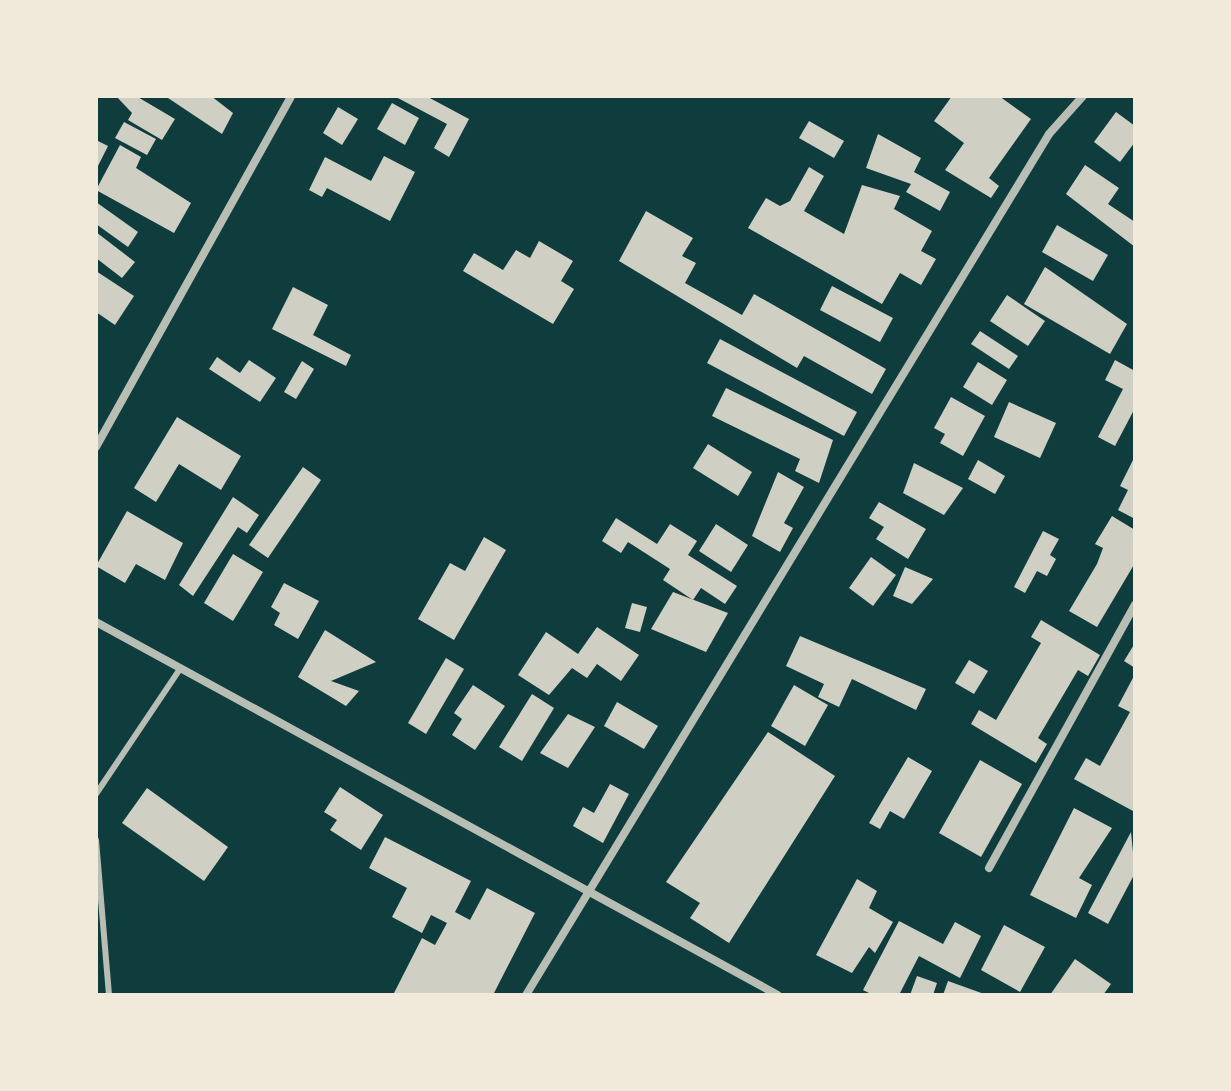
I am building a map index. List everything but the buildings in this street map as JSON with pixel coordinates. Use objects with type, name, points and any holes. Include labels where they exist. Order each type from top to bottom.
[{"type":"street","points":[[96,447],[291,96]]},
{"type":"street","points":[[526,995],[582,893],[1049,134],[1083,96]]},
{"type":"street","points":[[989,868],[1135,605]]},
{"type":"street","points":[[96,622],[582,893],[778,995]]},
{"type":"lane","points":[[96,794],[180,669]]},
{"type":"lane","points":[[96,840],[109,995]]}]
